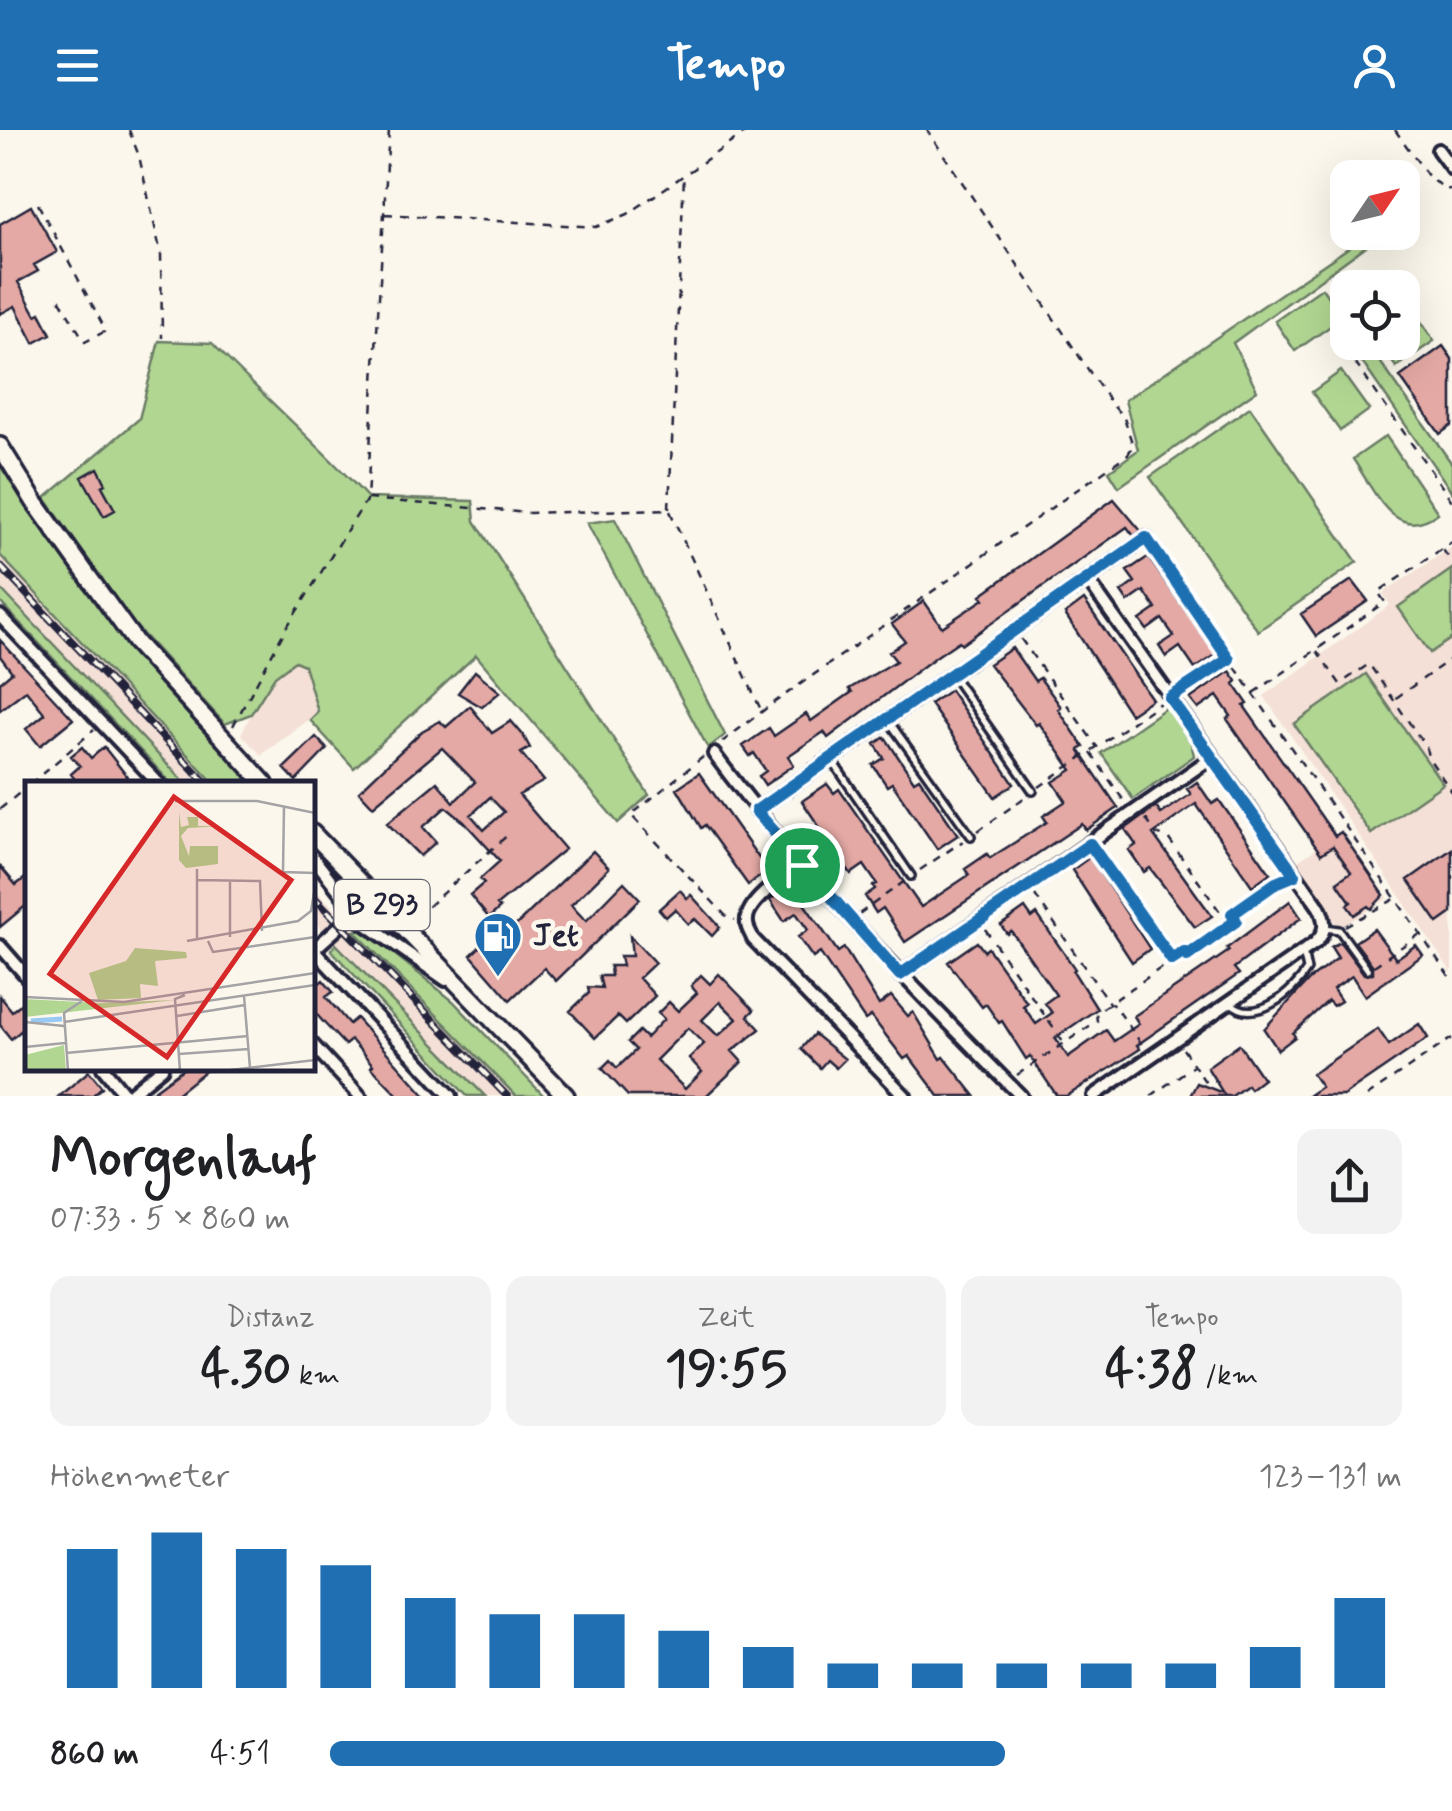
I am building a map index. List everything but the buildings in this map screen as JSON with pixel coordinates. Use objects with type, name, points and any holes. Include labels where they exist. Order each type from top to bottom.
[{"type":"main road","points":[[0,446],[109,609],[262,781]]},
{"type":"main road","name":"B 293","points":[[315,836],[566,1096]]},
{"type":"street","points":[[1438,150],[1452,170]]},
{"type":"street","points":[[756,811],[1146,538]]},
{"type":"street","points":[[1087,579],[1319,906],[1325,928],[1322,937],[1303,952],[1094,1096]]},
{"type":"street","points":[[0,616],[156,781]]},
{"type":"street","points":[[714,754],[756,811],[850,921],[1021,1096]]},
{"type":"street","points":[[900,975],[1212,758]]},
{"type":"street","points":[[315,860],[344,897],[348,918]]},
{"type":"street","points":[[802,865],[749,910],[746,922],[753,938],[905,1096]]},
{"type":"street","points":[[315,947],[348,918]]},
{"type":"street","points":[[348,918],[366,922],[446,980],[450,977]]},
{"type":"street","points":[[0,946],[25,975]]},
{"type":"street","points":[[315,951],[451,1096]]},
{"type":"street","points":[[315,1047],[360,1096]]},
{"type":"street","points":[[106,1071],[127,1096],[158,1071]]},
{"type":"lane","points":[[1169,697],[1229,659]]},
{"type":"lane","points":[[952,674],[1034,791]]},
{"type":"lane","points":[[887,719],[971,836]]},
{"type":"lane","points":[[830,759],[911,876]]},
{"type":"lane","points":[[1325,928],[1339,930],[1368,970]]},
{"type":"lane","points":[[1231,1002],[1238,1010],[1249,1012],[1264,1008],[1308,970],[1303,952]]},
{"type":"path","points":[[129,130],[139,156],[161,254],[162,338]]},
{"type":"path","points":[[225,740],[285,630],[367,499],[389,130]]},
{"type":"path","points":[[382,214],[596,227],[628,214],[749,130]]},
{"type":"path","points":[[746,922],[725,915],[631,814],[762,711],[1128,454],[1132,446],[1124,418],[927,130]]},
{"type":"path","points":[[1395,130],[1431,180],[1452,191]]},
{"type":"path","points":[[684,176],[669,509],[762,711]]},
{"type":"path","points":[[38,204],[104,332],[85,342],[56,293]]},
{"type":"path","points":[[1353,360],[1452,502]]},
{"type":"path","points":[[367,499],[529,513],[669,509]]},
{"type":"path","points":[[1146,538],[1452,980]]},
{"type":"path","points":[[1252,694],[1385,602],[1378,592],[1452,542]]},
{"type":"path","points":[[1442,548],[1452,562]]},
{"type":"path","points":[[1014,630],[1097,747]]},
{"type":"path","points":[[1316,650],[1340,684],[1369,664],[1452,792]]},
{"type":"path","points":[[1394,699],[1452,658]]},
{"type":"path","points":[[850,921],[1169,697]]},
{"type":"path","points":[[34,781],[102,723]]},
{"type":"path","points":[[1090,752],[1136,812],[1156,834],[1168,838],[1230,926]]},
{"type":"path","points":[[1068,766],[1073,773]]},
{"type":"path","points":[[0,809],[25,788]]},
{"type":"path","points":[[404,928],[512,832]]},
{"type":"path","points":[[1090,844],[1172,960]]},
{"type":"path","points":[[1007,1082],[1097,1020],[1096,1014],[1109,1004],[1184,952],[1187,956],[1230,926],[1236,921],[1232,914],[1276,883],[1295,875]]},
{"type":"path","points":[[1028,886],[1150,1056]]},
{"type":"path","points":[[1339,930],[1396,898]]},
{"type":"path","points":[[979,920],[1064,1043]]},
{"type":"path","points":[[1368,970],[1420,934]]},
{"type":"path","points":[[1367,1096],[1452,1038]]},
{"type":"path","points":[[1176,1039],[1206,1083]]},
{"type":"path","points":[[1151,1096],[1194,1066]]},
{"type":"shaded area","points":[[1452,547],[1452,973],[1264,696],[1390,605],[1383,593]]},
{"type":"shaded area","points":[[0,555],[212,781],[183,781],[0,588]]},
{"type":"shaded area","points":[[294,661],[304,665],[318,713],[261,755],[241,734],[262,693]]},
{"type":"shaded area","points":[[1341,831],[1388,898],[1339,928],[1294,864]]},
{"type":"shaded area","points":[[315,889],[516,1096],[485,1096],[315,922]]},
{"type":"green space","points":[[1345,250],[1361,250],[1233,343],[1257,390],[1119,487],[1109,471],[1138,450],[1125,400]]},
{"type":"green space","points":[[1322,288],[1330,300],[1330,326],[1295,351],[1275,321]]},
{"type":"green space","points":[[1420,320],[1434,341],[1420,351]]},
{"type":"green space","points":[[159,341],[212,343],[368,498],[473,501],[475,521],[649,795],[618,823],[476,655],[354,768],[310,720],[318,712],[304,665],[295,661],[275,676],[251,714],[225,724],[132,622],[45,498],[139,419]]},
{"type":"green space","points":[[1360,360],[1379,360],[1452,464],[1452,492]]},
{"type":"green space","points":[[1341,371],[1369,410],[1340,431],[1312,392]]},
{"type":"green space","points":[[1250,407],[1357,562],[1258,631],[1150,477]]},
{"type":"green space","points":[[1386,436],[1438,513],[1410,523],[1398,518],[1378,499],[1353,459]]},
{"type":"green space","points":[[0,462],[35,518],[132,651],[252,781],[212,781],[0,555]]},
{"type":"green space","points":[[615,519],[725,735],[708,748],[587,523]]},
{"type":"green space","points":[[1452,569],[1452,638],[1430,653],[1398,607]]},
{"type":"green space","points":[[0,588],[183,781],[169,781],[0,602]]},
{"type":"green space","points":[[1366,674],[1443,784],[1371,834],[1294,724]]},
{"type":"green space","points":[[1167,707],[1191,742],[1194,756],[1133,799],[1101,753]]},
{"type":"green space","points":[[363,929],[453,1001],[544,1096],[516,1096],[354,931]]},
{"type":"green space","points":[[336,944],[485,1096],[467,1096],[331,950]]},
{"type":"railway","points":[[0,566],[204,781]]},
{"type":"railway","points":[[315,898],[507,1096]]},
{"type":"place","name":"Jet","points":[[498,978]]},
{"type":"route","points":[[1146,538],[1229,659],[1170,698],[1295,875],[1276,883],[1232,914],[1236,921],[1187,956],[1184,952],[1172,960],[1090,844],[900,975],[802,865],[756,811],[1146,538]]}]
